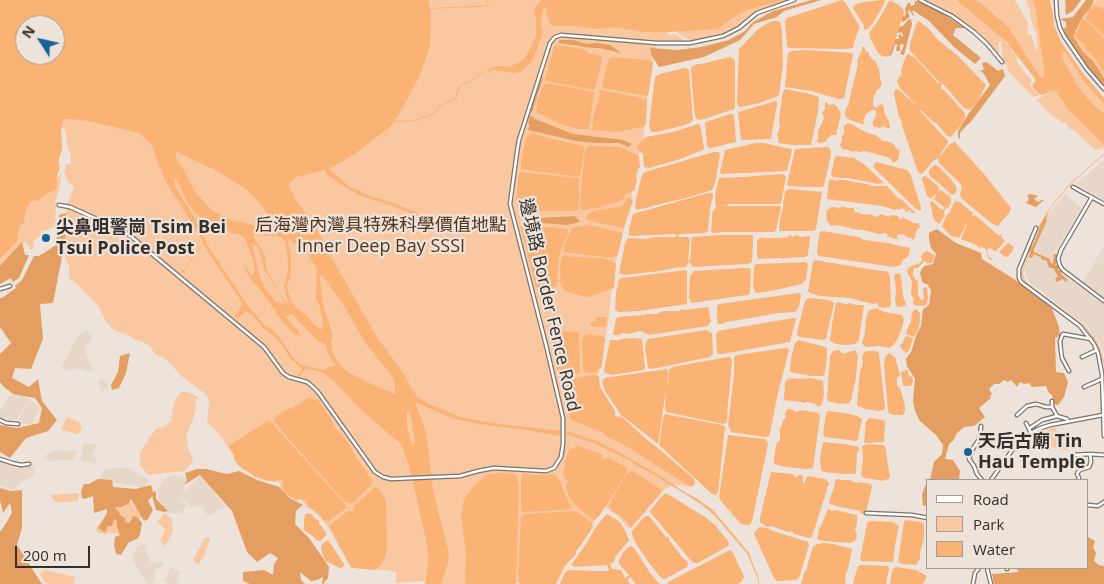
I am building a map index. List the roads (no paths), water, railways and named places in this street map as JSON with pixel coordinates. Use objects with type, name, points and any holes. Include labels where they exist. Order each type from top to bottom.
[{"type":"street","name":"邊境路 Border Fence Road","points":[[59,205],[68,206],[128,234],[264,347],[283,373],[312,386],[375,472],[383,477],[390,479],[464,476],[494,468],[546,471],[554,468],[561,456],[563,418],[510,204],[519,140],[552,39],[561,35],[657,43],[690,43],[723,36],[739,28],[757,13],[794,0]]},
{"type":"street","points":[[920,0],[952,16],[974,32],[1002,62]]},
{"type":"street","points":[[1056,0],[1060,28],[1064,36],[1086,68],[1104,89]]},
{"type":"street","points":[[1073,187],[1104,204]]},
{"type":"street","points":[[1092,198],[1058,258],[1062,270],[1104,300]]},
{"type":"street","points":[[1036,228],[1019,269],[1018,278],[1080,326],[1097,350],[1102,379],[1104,436]]},
{"type":"street","points":[[0,289],[10,286]]},
{"type":"street","points":[[1069,371],[1062,358],[1060,341],[1063,334],[1091,339]]},
{"type":"street","points":[[1082,357],[1097,350]]},
{"type":"street","points":[[1084,387],[1102,379]]},
{"type":"street","points":[[1052,401],[1052,406],[1057,416]]},
{"type":"street","points":[[1017,415],[1027,406],[1036,404],[1046,407],[1052,406]]},
{"type":"street","points":[[992,479],[1013,449],[1031,433],[1050,424],[1103,414]]},
{"type":"street","points":[[1030,428],[1042,420],[1057,416],[1068,421]]},
{"type":"street","points":[[0,420],[6,423],[18,424]]},
{"type":"street","points":[[1026,423],[1031,433]]},
{"type":"street","points":[[981,426],[980,438],[972,450],[969,459],[981,479]]},
{"type":"street","points":[[1078,479],[1076,474],[1080,470],[1090,467],[1090,454]]},
{"type":"street","points":[[1073,455],[1104,455]]},
{"type":"street","points":[[0,458],[21,465],[29,464]]},
{"type":"street","points":[[1089,505],[1098,506],[1104,502]]},
{"type":"street","points":[[866,513],[912,515],[926,518]]},
{"type":"street","points":[[973,584],[975,573],[978,569]]},
{"type":"street","points":[[987,569],[991,584]]},
{"type":"water","points":[[0,0],[428,0],[431,13],[430,46],[420,75],[402,109],[391,126],[353,155],[329,169],[350,187],[417,213],[417,216],[361,196],[326,174],[326,170],[296,177],[288,185],[296,200],[318,230],[326,248],[378,339],[400,368],[417,397],[460,417],[492,423],[561,431],[560,436],[451,418],[415,402],[426,432],[433,491],[449,554],[441,584],[425,584],[428,564],[426,539],[409,465],[401,444],[360,409],[334,381],[322,372],[309,369],[304,370],[298,376],[302,369],[291,359],[273,335],[263,328],[252,315],[246,311],[237,318],[234,316],[242,306],[240,299],[206,249],[166,182],[154,148],[140,133],[92,122],[64,119],[61,129],[62,149],[59,158],[60,168],[57,174],[57,187],[54,191],[37,201],[30,202],[25,212],[24,223],[19,228],[17,241],[0,259]],"holes":[[[175,151],[217,171],[247,190],[276,225],[267,228],[230,220],[211,210],[193,189],[177,160]],[[174,179],[176,179],[180,186],[189,206],[203,220],[245,238],[255,271],[252,276],[243,264],[248,275],[294,334],[302,336],[285,316],[292,314],[318,341],[325,344],[328,354],[336,366],[328,367],[324,370],[302,365],[295,360],[279,337],[265,326],[248,306],[208,246],[196,220],[176,188]],[[254,235],[283,238],[287,250],[288,263],[284,286],[288,301],[286,303],[267,271],[265,257],[253,237]],[[289,239],[306,252],[317,268],[316,299],[323,321],[321,330],[297,309],[291,301],[287,287],[291,279],[291,252],[288,244]],[[252,244],[257,246],[264,269],[281,295],[284,304],[276,302],[260,278]],[[321,274],[343,304],[366,344],[390,373],[395,383],[395,394],[348,372],[335,358],[332,351],[331,339],[333,337],[322,300]],[[408,411],[412,423],[414,445],[411,442],[407,427]]]},
{"type":"water","points":[[540,0],[784,0],[747,10],[718,29],[671,32],[645,32],[615,27],[598,29],[552,26],[547,17],[547,9],[544,6],[541,18],[543,32],[530,64],[520,72],[513,73],[493,70],[485,73],[490,68],[499,66],[509,67],[525,58],[536,36],[534,12]]},
{"type":"water","points":[[842,0],[860,27],[853,48],[789,48],[787,46],[785,22],[787,18]]},
{"type":"water","points":[[956,0],[976,0],[1009,28],[1041,78],[1044,76],[1044,70],[1035,6],[1032,0],[1050,0],[1054,25],[1061,42],[1082,72],[1104,98],[1104,104],[1085,83],[1063,51],[1062,57],[1077,85],[1091,103],[1104,114],[1104,145],[1069,111],[1056,91],[1052,90],[1043,95],[1039,94],[1032,86],[1036,80],[1006,41]]},
{"type":"water","points":[[885,1],[884,4],[873,23],[866,30],[864,29],[853,8],[854,5]]},
{"type":"water","points":[[889,1],[900,6],[904,13],[891,52],[886,57],[878,53],[869,33]]},
{"type":"water","points":[[1095,6],[1101,7],[1104,10],[1104,36],[1086,18],[1089,11]]},
{"type":"water","points":[[1082,20],[1087,21],[1104,39],[1104,71],[1101,70],[1095,58],[1085,48],[1084,44],[1074,35],[1079,29]]},
{"type":"water","points":[[773,21],[779,21],[782,32],[783,65],[779,95],[759,103],[739,107],[737,103],[739,49],[756,31]]},
{"type":"water","points":[[919,21],[959,57],[986,85],[978,101],[969,110],[963,107],[943,84],[941,85],[941,89],[965,113],[965,118],[961,125],[951,137],[947,136],[937,124],[920,111],[948,141],[939,156],[950,144],[955,142],[1011,208],[998,226],[991,223],[961,198],[961,184],[939,163],[938,158],[923,173],[918,172],[899,117],[894,94],[895,90],[898,89],[919,108],[900,88],[897,81],[902,75],[901,70],[906,59],[905,57],[908,54],[914,57],[940,83],[910,51],[910,43]]},
{"type":"water","points":[[557,45],[583,49],[589,54],[602,57],[595,89],[546,81],[554,47]]},
{"type":"water","points":[[862,47],[869,53],[879,69],[882,84],[873,99],[873,105],[876,108],[881,104],[883,105],[890,128],[873,126],[872,123],[876,116],[876,110],[866,114],[863,121],[865,125],[850,120],[845,116],[858,64],[857,61]]},
{"type":"water","points":[[807,50],[852,53],[844,98],[839,99],[811,91],[785,87],[788,53],[791,51]]},
{"type":"water","points":[[612,57],[652,62],[648,96],[602,88],[608,60]]},
{"type":"water","points":[[730,57],[735,61],[734,109],[701,120],[696,119],[691,67]]},
{"type":"water","points":[[684,68],[689,71],[693,120],[681,126],[651,132],[649,126],[655,77]]},
{"type":"water","points":[[545,84],[594,92],[588,129],[570,127],[536,112],[538,100]]},
{"type":"water","points":[[785,89],[819,97],[811,145],[792,145],[779,143],[778,141],[777,135],[780,127],[782,97]]},
{"type":"water","points":[[599,91],[647,99],[646,124],[643,127],[616,132],[593,130],[594,114],[600,94]]},
{"type":"water","points":[[776,101],[771,139],[741,140],[738,112]]},
{"type":"water","points":[[825,102],[829,105],[834,104],[841,114],[836,135],[831,135],[827,141],[821,143],[817,142],[817,139],[819,138],[818,130],[824,117],[822,112],[825,109]]},
{"type":"water","points":[[730,114],[734,116],[736,142],[709,148],[707,146],[705,123]]},
{"type":"water","points":[[848,123],[877,136],[883,141],[894,144],[900,151],[898,160],[893,163],[890,158],[865,151],[853,152],[842,149],[839,146],[844,133],[844,126]]},
{"type":"water","points":[[698,124],[701,129],[703,150],[650,168],[644,167],[643,154],[637,147],[646,137],[673,132]]},
{"type":"water","points":[[532,133],[583,146],[580,176],[521,169],[526,139]]},
{"type":"water","points":[[756,143],[791,149],[787,171],[721,174],[725,150]]},
{"type":"water","points":[[589,146],[619,147],[627,150],[639,156],[640,168],[636,177],[635,190],[626,194],[623,199],[584,210],[580,207],[582,177],[585,152]]},
{"type":"water","points":[[830,148],[831,154],[823,187],[787,185],[795,149]]},
{"type":"water","points":[[719,152],[720,155],[715,184],[712,190],[637,210],[635,208],[642,175],[645,172]]},
{"type":"water","points":[[835,157],[856,159],[884,183],[878,184],[833,177],[831,174]]},
{"type":"water","points":[[876,162],[907,170],[910,173],[921,210],[915,208],[873,167]]},
{"type":"water","points":[[934,165],[938,166],[951,179],[957,189],[954,195],[951,194],[949,197],[951,198],[951,203],[945,209],[945,215],[939,224],[934,220],[930,202],[932,201],[942,210],[945,208],[934,199],[937,193],[932,198],[927,196],[922,179],[924,176],[927,177],[939,187],[938,192],[941,190],[949,196],[950,193],[929,175],[929,171]]},
{"type":"water","points":[[519,173],[578,178],[578,209],[575,211],[534,211],[519,209],[516,200]]},
{"type":"water","points":[[783,174],[786,177],[781,203],[728,204],[727,206],[781,207],[774,232],[713,233],[711,231],[712,213],[716,207],[716,190],[719,178]]},
{"type":"water","points":[[829,180],[872,186],[887,186],[916,213],[911,213],[911,210],[906,212],[905,209],[901,208],[900,210],[895,210],[882,206],[827,199]]},
{"type":"water","points":[[788,189],[822,192],[816,229],[814,231],[779,231],[785,192]]},
{"type":"water","points":[[708,193],[713,194],[713,197],[708,231],[705,233],[679,234],[678,236],[690,239],[688,261],[690,260],[692,237],[752,235],[751,263],[692,267],[690,262],[686,267],[624,275],[619,273],[625,243],[628,238],[676,237],[676,234],[630,236],[629,229],[633,214]]},
{"type":"water","points":[[628,197],[633,200],[624,228],[586,219],[587,214],[594,211],[622,206]]},
{"type":"water","points":[[955,201],[960,202],[973,212],[972,217],[975,215],[998,235],[1002,235],[1001,237],[1005,241],[996,251],[991,248],[987,249],[992,259],[990,261],[985,248],[978,248],[978,246],[961,239],[967,224],[959,238],[952,237],[942,226]]},
{"type":"water","points":[[842,206],[854,208],[855,213],[859,212],[860,214],[870,214],[877,217],[882,214],[888,217],[891,215],[898,216],[900,220],[903,217],[913,223],[918,223],[920,227],[916,231],[915,238],[912,240],[912,238],[906,237],[903,234],[897,235],[898,238],[896,239],[887,236],[887,233],[879,234],[838,225],[831,226],[827,221],[826,211],[831,207],[839,209]]},
{"type":"water","points":[[525,225],[568,229],[559,259],[556,287],[536,287],[521,228]]},
{"type":"water","points":[[589,225],[623,233],[617,256],[603,257],[565,252],[564,246],[572,228]]},
{"type":"water","points":[[820,232],[910,248],[909,255],[902,261],[901,265],[894,267],[819,256],[817,250]]},
{"type":"water","points":[[789,235],[793,237],[796,235],[810,237],[808,255],[784,259],[758,259],[757,240],[762,237],[780,238],[788,237]]},
{"type":"water","points":[[1008,243],[1014,247],[1012,252],[1005,257],[999,252]]},
{"type":"water","points":[[927,251],[934,255],[934,259],[931,263],[924,261],[918,268],[914,268],[913,276],[918,282],[918,295],[921,300],[924,298],[923,289],[927,288],[927,304],[923,306],[914,305],[914,299],[911,294],[912,281],[907,270],[911,266],[919,264],[922,260],[921,256]]},
{"type":"water","points":[[564,255],[603,258],[615,262],[614,288],[588,297],[565,291],[559,281],[561,278],[561,259]]},
{"type":"water","points":[[815,260],[886,271],[889,273],[890,278],[890,307],[884,308],[879,307],[877,303],[873,304],[849,298],[820,296],[810,293],[808,291],[813,262]]},
{"type":"water","points":[[805,262],[808,265],[806,279],[802,284],[776,290],[755,292],[753,287],[755,265]]},
{"type":"water","points":[[749,268],[751,270],[750,293],[748,295],[691,303],[689,296],[690,276],[694,271]]},
{"type":"water","points":[[686,270],[687,304],[639,311],[619,312],[615,310],[619,279]]},
{"type":"water","points":[[897,273],[901,277],[906,304],[900,307],[897,307],[895,300],[894,277]]},
{"type":"water","points":[[800,293],[799,306],[795,312],[718,324],[717,306],[719,304]]},
{"type":"water","points":[[809,298],[829,300],[834,304],[826,339],[800,337],[797,335],[805,301]]},
{"type":"water","points":[[836,303],[864,305],[859,339],[855,344],[836,344],[830,341]]},
{"type":"water","points":[[708,307],[711,321],[708,326],[649,335],[640,331],[629,334],[613,334],[618,317]]},
{"type":"water","points":[[877,308],[885,312],[902,315],[904,320],[896,342],[890,348],[879,346],[867,347],[862,343],[869,310]]},
{"type":"water","points":[[916,309],[920,313],[920,321],[914,337],[906,334],[911,322],[912,312]]},
{"type":"water","points":[[596,317],[606,317],[606,326],[594,327],[590,324],[596,321]]},
{"type":"water","points":[[796,319],[790,342],[722,354],[717,353],[716,334],[718,331]]},
{"type":"water","points":[[706,330],[712,333],[713,354],[710,357],[657,368],[650,369],[648,367],[645,348],[648,339]]},
{"type":"water","points":[[563,331],[579,334],[580,373],[563,375],[558,372],[550,334],[551,332]]},
{"type":"water","points":[[588,334],[605,338],[602,366],[597,372],[586,373],[583,370],[582,340]]},
{"type":"water","points":[[906,336],[913,338],[910,348],[906,353],[900,346]]},
{"type":"water","points":[[642,339],[645,368],[643,370],[612,375],[605,373],[610,340]]},
{"type":"water","points":[[798,340],[827,348],[825,373],[823,376],[790,372],[795,343]]},
{"type":"water","points":[[785,348],[789,350],[769,436],[731,432],[728,425],[734,375],[734,357]]},
{"type":"water","points":[[839,350],[843,354],[855,350],[858,355],[851,400],[846,404],[839,404],[827,399],[830,356],[833,351]]},
{"type":"water","points":[[866,351],[876,351],[879,353],[884,410],[866,409],[857,404],[860,371],[863,363],[862,356]]},
{"type":"water","points":[[889,353],[895,357],[900,375],[897,378],[897,384],[905,406],[903,415],[893,415],[888,411],[884,366],[885,357]]},
{"type":"water","points":[[730,357],[732,360],[727,422],[723,424],[666,412],[666,390],[658,444],[621,415],[605,391],[602,382],[604,378],[667,369],[667,390],[669,370],[672,367]]},
{"type":"water","points":[[908,370],[909,377],[912,376],[911,386],[903,385],[901,372]]},
{"type":"water","points":[[593,375],[599,377],[600,387],[615,411],[615,416],[622,417],[693,478],[695,482],[693,486],[689,486],[604,433],[570,419],[561,383]]},
{"type":"water","points":[[811,378],[823,381],[824,394],[822,404],[819,407],[807,402],[784,400],[785,382],[788,379]]},
{"type":"water","points":[[308,398],[319,401],[333,422],[334,427],[347,441],[372,480],[371,485],[350,504],[345,502],[274,421],[276,416]]},
{"type":"water","points":[[787,409],[792,409],[796,412],[802,410],[819,413],[813,468],[785,467],[774,464],[777,442],[780,440],[780,428],[786,417]]},
{"type":"water","points":[[828,411],[858,416],[862,419],[856,441],[825,437],[823,434],[826,413]]},
{"type":"water","points":[[665,414],[725,427],[718,492],[716,495],[712,494],[659,445]]},
{"type":"water","points":[[869,418],[885,421],[884,442],[864,442],[866,422]]},
{"type":"water","points":[[268,421],[272,422],[300,456],[303,457],[345,504],[346,508],[329,521],[323,520],[320,515],[309,507],[305,500],[296,500],[285,493],[282,480],[267,481],[253,475],[235,461],[229,446]]},
{"type":"water","points":[[566,431],[597,441],[613,449],[659,475],[713,510],[749,553],[759,584],[748,555],[716,517],[701,504],[653,474],[634,465],[631,461],[591,442],[567,435]]},
{"type":"water","points":[[728,435],[765,439],[768,444],[753,517],[749,525],[741,524],[719,497]]},
{"type":"water","points":[[823,442],[859,447],[855,474],[824,472],[821,470],[820,457]]},
{"type":"water","points":[[868,444],[885,446],[890,477],[888,479],[883,481],[864,478],[861,475],[862,446]]},
{"type":"water","points":[[577,446],[600,454],[602,460],[611,459],[627,469],[627,472],[595,520],[575,505],[566,487],[569,481],[564,477],[565,463],[569,450]]},
{"type":"water","points":[[631,471],[661,489],[661,493],[631,528],[623,518],[609,507],[626,475]]},
{"type":"water","points":[[771,472],[793,474],[795,477],[803,476],[803,483],[805,483],[808,476],[825,479],[829,483],[812,537],[794,534],[792,531],[788,532],[771,526],[767,527],[760,522]]},
{"type":"water","points":[[490,474],[516,474],[519,487],[516,584],[465,584],[466,551],[461,517],[464,500],[473,487],[483,478]]},
{"type":"water","points":[[522,475],[556,475],[572,508],[565,510],[521,511],[521,480]]},
{"type":"water","points":[[837,479],[871,484],[872,487],[866,512],[862,514],[860,511],[829,503]]},
{"type":"water","points":[[375,487],[381,492],[386,501],[387,548],[385,557],[380,566],[374,570],[351,567],[329,526],[348,511],[353,511],[354,506]]},
{"type":"water","points":[[666,493],[715,525],[728,541],[728,546],[698,563],[693,563],[650,512]]},
{"type":"water","points":[[828,509],[857,515],[855,531],[857,533],[856,539],[853,542],[817,539],[819,529]]},
{"type":"water","points":[[576,511],[592,523],[593,527],[576,551],[576,554],[565,566],[556,584],[520,584],[518,573],[521,517],[524,514]]},
{"type":"water","points":[[307,513],[319,520],[327,534],[321,541],[316,540],[304,530],[304,520]]},
{"type":"water","points":[[607,514],[619,521],[629,540],[615,557],[614,562],[610,564],[612,569],[621,570],[625,578],[629,575],[619,564],[619,560],[627,548],[631,546],[660,584],[636,584],[630,577],[627,580],[630,584],[560,584],[565,572],[569,570],[609,570],[607,565],[575,567],[571,565]]},
{"type":"water","points":[[645,516],[649,516],[666,537],[669,537],[669,540],[687,561],[687,567],[665,579],[662,579],[649,563],[632,534],[632,531]]},
{"type":"water","points":[[870,521],[893,522],[899,526],[893,562],[861,561],[867,524]]},
{"type":"water","points":[[904,521],[924,524],[924,538],[920,559],[916,565],[898,562]]},
{"type":"water","points":[[759,527],[768,528],[808,542],[809,545],[799,578],[796,580],[777,581],[774,578],[754,533]]},
{"type":"water","points":[[328,540],[344,564],[343,567],[340,568],[325,561],[321,548],[322,544]]},
{"type":"water","points":[[826,543],[852,549],[845,584],[801,584],[813,547],[817,544]]},
{"type":"water","points":[[730,550],[744,577],[738,584],[668,584],[668,582]]},
{"type":"water","points":[[860,565],[888,566],[886,584],[853,584]]},
{"type":"water","points":[[896,567],[916,570],[927,576],[923,584],[890,584],[892,571]]},
{"type":"waterway","points":[[430,10],[437,8],[487,6],[488,0]]},
{"type":"waterway","points":[[394,121],[414,121],[438,111],[438,107],[456,98],[459,87],[470,82],[478,75],[485,73]]},
{"type":"waterway","points":[[1104,154],[1069,185],[1050,208],[1043,220],[1022,273],[1025,282],[1085,327],[1096,341],[1104,363]]},
{"type":"waterway","points":[[182,273],[201,246],[204,245]]},
{"type":"place","name":"尖鼻咀警崗 Tsim Bei Tsui Police Post","points":[[46,238]]},
{"type":"place","name":"天后古廟 Tin Hau Temple","points":[[968,452]]},
{"type":"park label","name":"后海灣內灣具特殊科學價值地點 Inner Deep Bay SSSI","points":[[381,236]]}]
